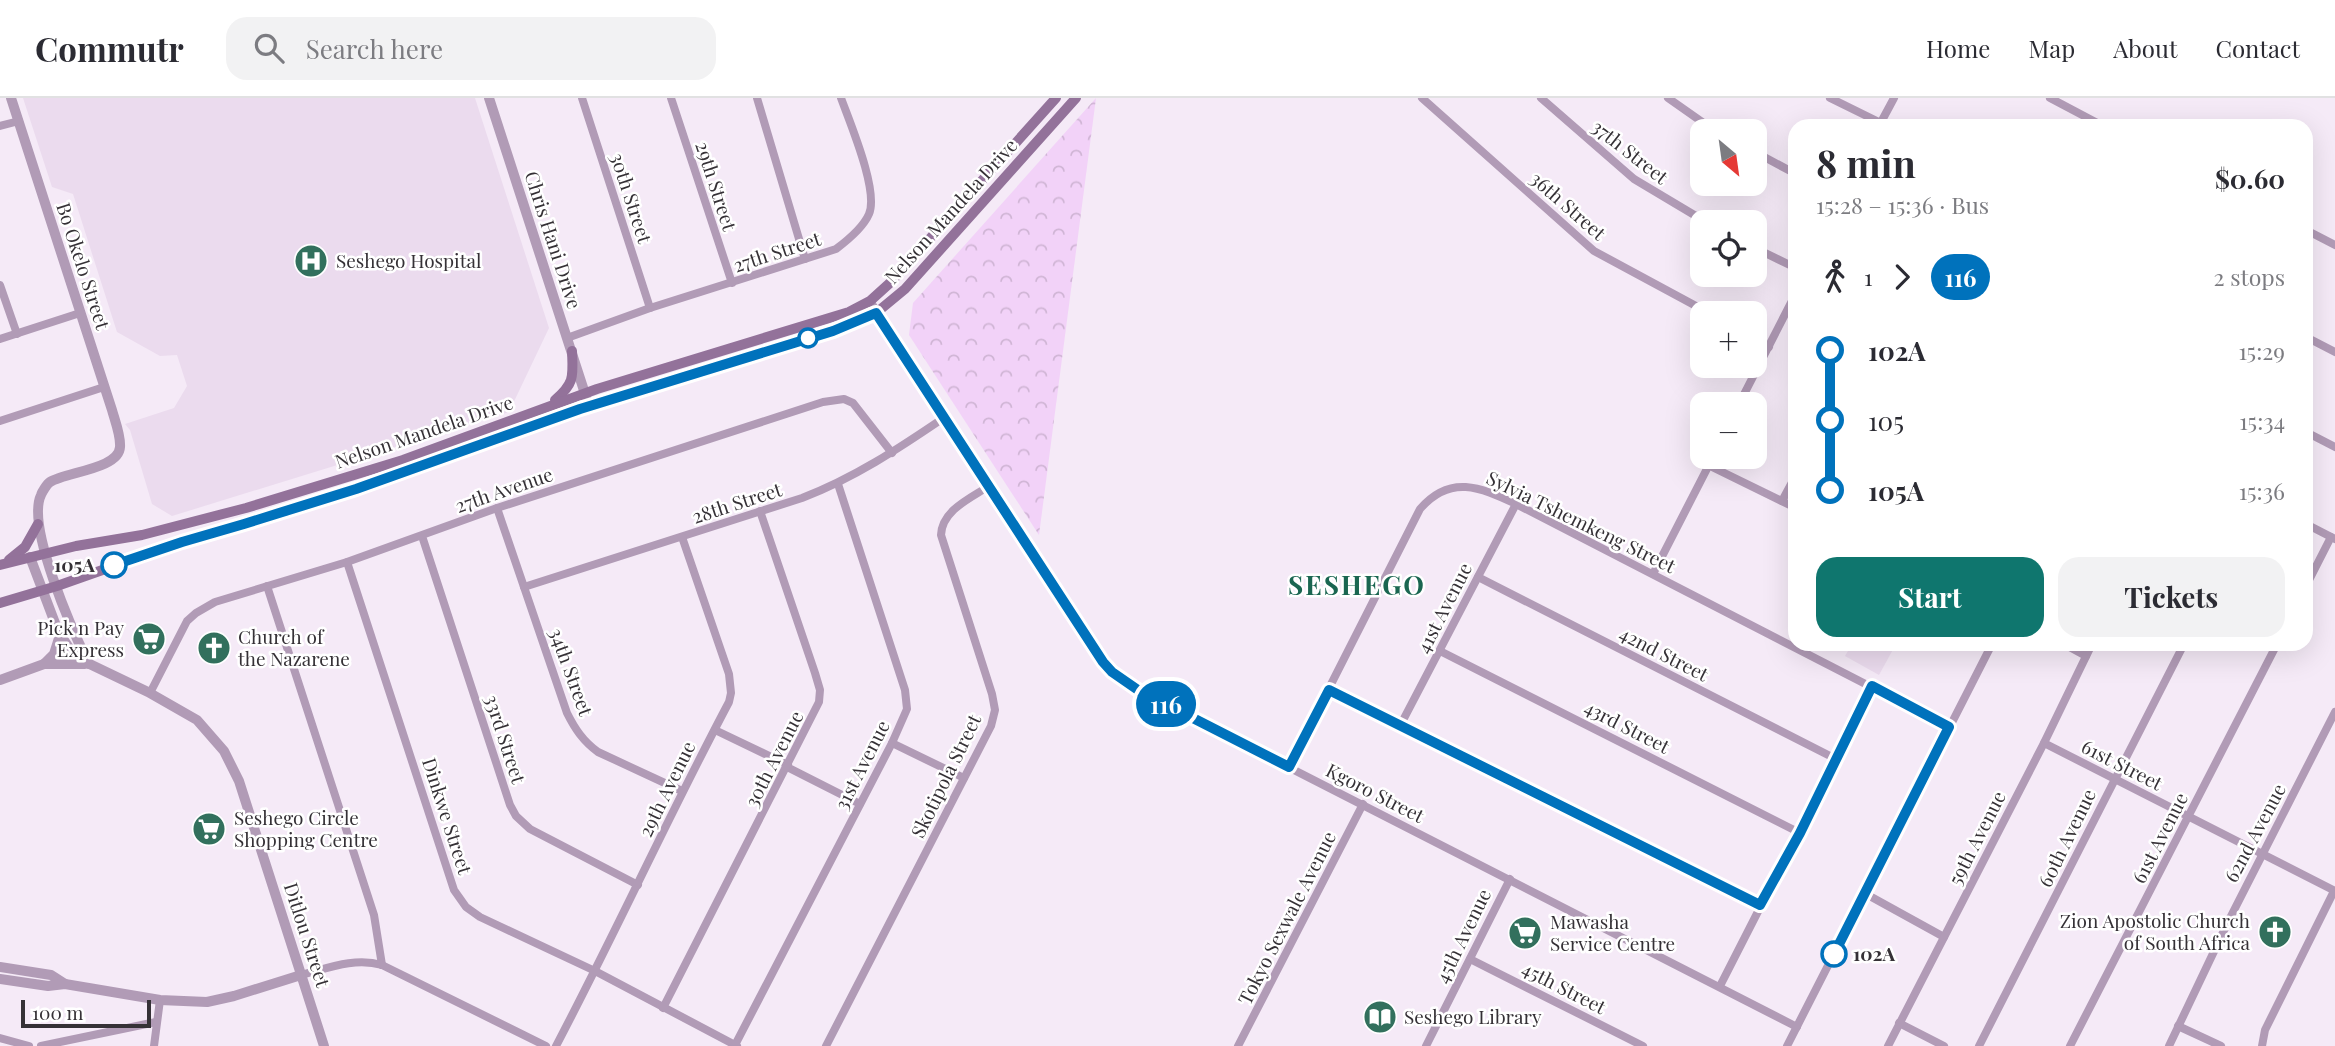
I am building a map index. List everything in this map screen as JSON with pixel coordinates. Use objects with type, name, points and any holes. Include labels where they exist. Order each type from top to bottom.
[{"type":"main road","name":"Nelson Mandela Drive","points":[[2,564],[106,540],[142,535],[260,504],[403,460],[585,393],[849,312],[870,301],[891,282],[1056,98]]},
{"type":"main road","name":"Nelson Mandela Drive","points":[[0,603],[182,542],[356,489],[589,406],[833,331],[876,313],[905,289],[1076,98]]},
{"type":"main road","points":[[547,407],[571,384],[572,351]]},
{"type":"main road","points":[[2,564],[25,547],[38,524]]},
{"type":"street","name":"Bo Okelo Street","points":[[11,98],[121,445],[119,452],[105,463],[50,482],[40,495],[38,524]]},
{"type":"street","name":"Chris Hani Drive","points":[[489,98],[589,406]]},
{"type":"street","name":"30th Street","points":[[582,98],[650,308]]},
{"type":"street","name":"29th Street","points":[[671,98],[732,283]]},
{"type":"street","points":[[757,98],[805,259]]},
{"type":"street","name":"27th Street","points":[[567,338],[650,308],[836,249],[842,244],[866,219],[871,206],[870,186],[841,98]]},
{"type":"street","name":"36th Street","points":[[1422,98],[1594,251],[1690,303]]},
{"type":"street","name":"37th Street","points":[[1541,98],[1634,180],[1690,213]]},
{"type":"street","points":[[1668,98],[1698,119]]},
{"type":"street","points":[[1830,98],[1870,119]]},
{"type":"street","points":[[1885,119],[1894,98]]},
{"type":"street","points":[[2050,98],[2090,119]]},
{"type":"street","points":[[0,126],[19,121]]},
{"type":"street","points":[[1768,159],[1788,170]]},
{"type":"street","points":[[2313,234],[2335,245]]},
{"type":"street","points":[[1767,254],[1788,264]]},
{"type":"street","points":[[0,285],[17,334]]},
{"type":"street","name":"Kgoro Street","points":[[870,301],[1088,641],[1112,672],[1159,701],[1797,1027]]},
{"type":"street","points":[[1745,392],[1788,309]]},
{"type":"street","points":[[0,339],[80,313]]},
{"type":"street","points":[[2313,341],[2335,352]]},
{"type":"street","points":[[0,421],[104,387]]},
{"type":"street","name":"27th Avenue","points":[[150,694],[187,621],[196,612],[215,602],[347,562],[497,508],[833,400],[853,402],[892,453]]},
{"type":"street","name":"28th Street","points":[[524,587],[838,484],[892,453],[945,417]]},
{"type":"street","points":[[2313,436],[2335,447]]},
{"type":"street","points":[[1653,574],[1706,469]]},
{"type":"street","points":[[1724,469],[1788,504]]},
{"type":"street","name":"31st Avenue","points":[[736,1046],[904,719],[907,698],[838,484]]},
{"type":"street","name":"Skotipola Street","points":[[826,1046],[991,726],[995,705],[943,545],[942,528],[951,512],[989,486]]},
{"type":"street","name":"Sylvia Tshemkeng Street","points":[[1289,767],[1420,509],[1435,494],[1447,489],[1475,487],[1516,504],[1788,643]]},
{"type":"street","points":[[1782,501],[1788,490]]},
{"type":"street","name":"41st Avenue","points":[[1400,726],[1516,504]]},
{"type":"street","name":"34th Street","points":[[497,508],[567,713],[576,731],[598,752],[682,791]]},
{"type":"street","name":"30th Avenue","points":[[663,1008],[815,714],[820,690],[760,511]]},
{"type":"street","points":[[0,680],[44,664],[89,664],[70,624],[45,554],[38,524]]},
{"type":"street","points":[[2313,528],[2333,538],[2313,574]]},
{"type":"street","name":"33rd Street","points":[[422,536],[516,816],[530,829],[638,885]]},
{"type":"street","name":"29th Avenue","points":[[556,1046],[729,702],[731,684],[682,537]]},
{"type":"street","name":"Ditlou Street","points":[[30,558],[60,635],[75,657],[197,720],[224,751],[233,768],[324,1046]]},
{"type":"street","name":"Dinkwe Street","points":[[347,562],[454,890],[466,907],[480,917],[595,971],[736,1046]]},
{"type":"street","name":"42nd Street","points":[[1478,577],[1836,759]]},
{"type":"street","points":[[267,586],[374,915],[382,965]]},
{"type":"street","points":[[44,664],[54,654],[60,635]]},
{"type":"street","name":"43rd Street","points":[[1440,650],[1800,833]]},
{"type":"street","name":"Sylvia Tshemkeng Street","points":[[1804,651],[1949,727]]},
{"type":"street","points":[[1787,1046],[1988,651]]},
{"type":"street","points":[[2077,651],[2086,656]]},
{"type":"street","name":"59th Avenue","points":[[1888,1046],[2088,651]]},
{"type":"street","name":"60th Avenue","points":[[1979,1046],[2180,651]]},
{"type":"street","name":"61st Avenue","points":[[2070,1046],[2273,651]]},
{"type":"street","points":[[1720,986],[1800,833],[1872,686]]},
{"type":"street","points":[[1329,690],[1760,905]]},
{"type":"street","name":"62nd Avenue","points":[[2169,1046],[2262,854],[2335,712]]},
{"type":"street","points":[[715,730],[860,804]]},
{"type":"street","points":[[892,743],[964,778]]},
{"type":"street","name":"61st Street","points":[[2044,743],[2335,891]]},
{"type":"street","name":"Tokyo Sexwale Avenue","points":[[1238,1046],[1363,804]]},
{"type":"street","name":"45th Avenue","points":[[1428,1043],[1510,878]]},
{"type":"street","points":[[2262,1046],[2265,1030],[2335,891]]},
{"type":"street","points":[[1866,894],[1944,937]]},
{"type":"street","name":"45th Street","points":[[1470,959],[1643,1046]]},
{"type":"street","points":[[0,979],[48,986],[65,984],[160,1000],[207,1002],[355,961],[367,961],[382,965],[546,1046]]},
{"type":"street","points":[[0,967],[51,975],[65,984]]},
{"type":"street","points":[[155,1046],[160,1000]]},
{"type":"street","points":[[41,1046],[156,1022]]},
{"type":"street","points":[[1899,1023],[1944,1046]]},
{"type":"street","points":[[2178,1026],[2221,1046]]},
{"type":"street","points":[[0,1038],[29,1046]]},
{"type":"street","points":[[1428,1043],[1440,1046]]},
{"type":"shaded area","name":"Seshego Hospital","points":[[23,98],[475,98],[549,328],[509,412],[172,516],[152,504],[130,430],[125,424],[174,408],[187,386],[177,355],[160,356],[117,332],[73,194],[52,187]]},
{"type":"shaded area","points":[[1848,651],[1892,651],[1879,675],[1845,656]]},
{"type":"green space","points":[[1096,98],[1039,535],[909,335],[913,303]]},
{"type":"bus line","name":"116","points":[[114,565],[356,489],[580,409],[833,331],[876,313],[1094,651],[1112,672],[1138,690],[1289,767],[1329,690],[1760,905],[1800,833],[1872,686],[1949,727],[1834,954]]},
{"type":"place","name":"Seshego Hospital","points":[[311,261]]},
{"type":"place","name":"105A","points":[[114,565]]},
{"type":"place","name":"Pick n Pay Express","points":[[149,639]]},
{"type":"place","name":"Church of the Nazarene","points":[[214,648]]},
{"type":"place","name":"Seshego Circle Shopping Centre","points":[[209,829]]},
{"type":"place","name":"Zion Apostolic Church of South Africa","points":[[2275,932]]},
{"type":"place","name":"Mawasha Service Centre","points":[[1525,933]]},
{"type":"place","name":"102A","points":[[1834,954]]},
{"type":"place","name":"Seshego Library","points":[[1380,1017]]},
{"type":"district","name":"SESHEGO","points":[[1357,586]]}]
